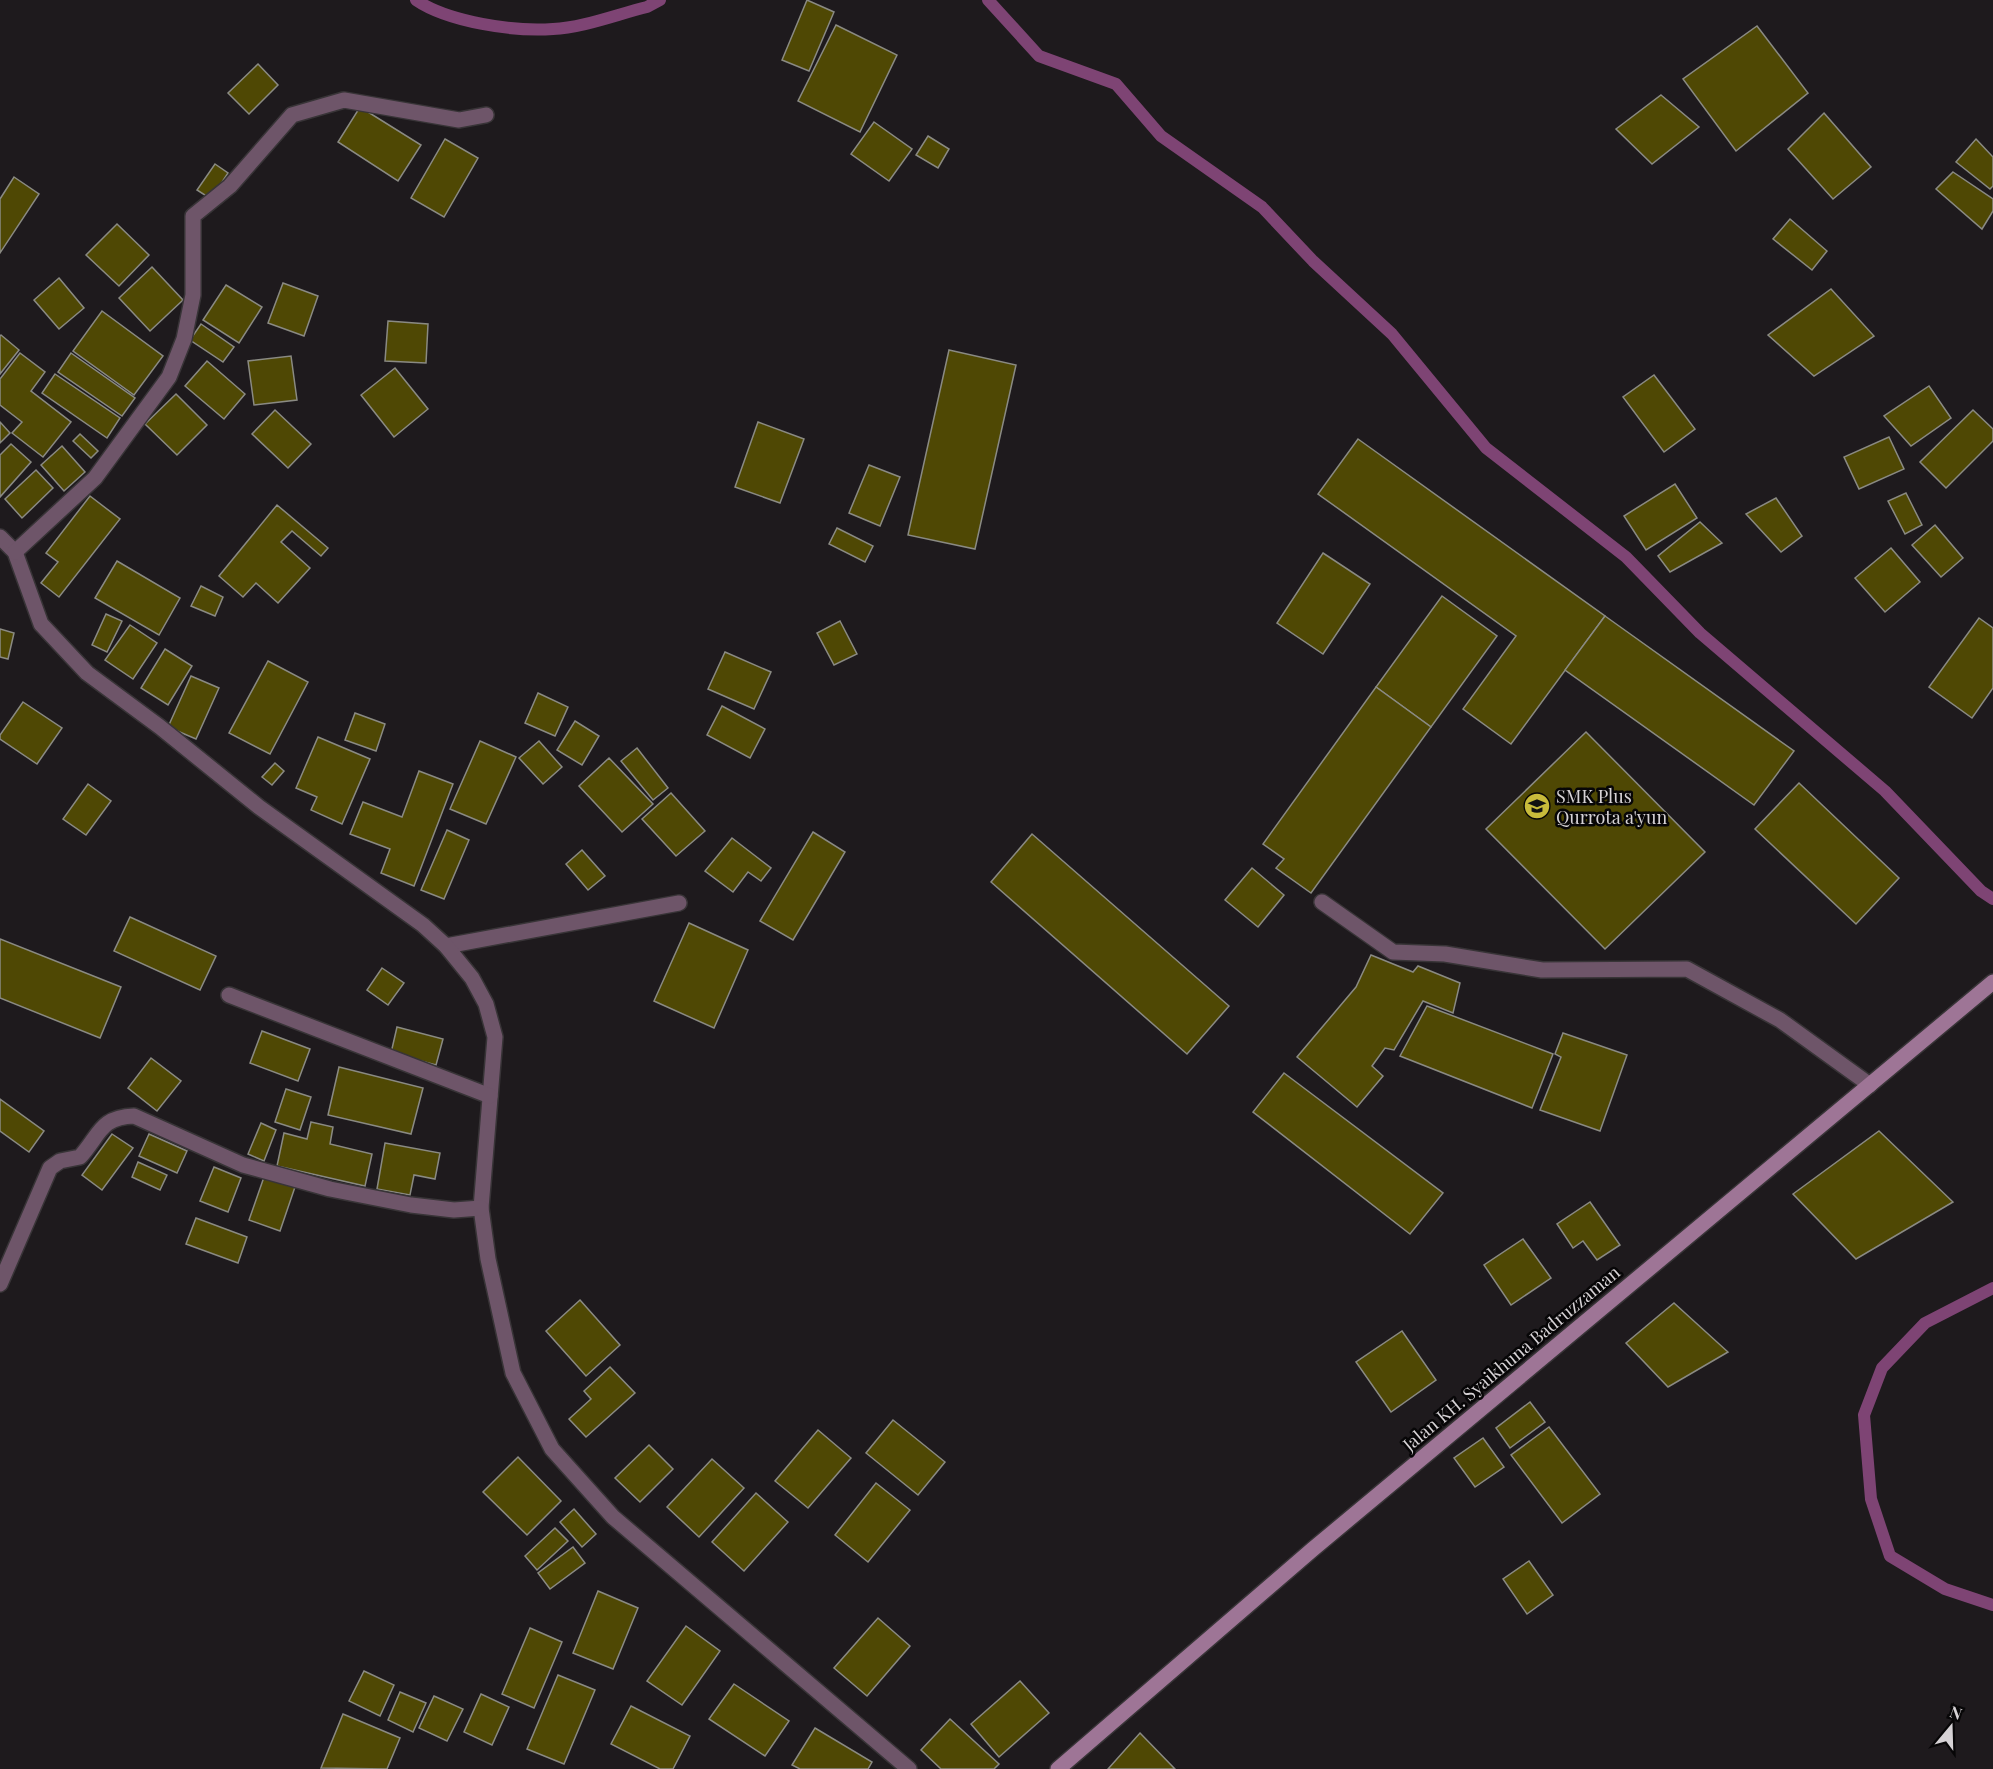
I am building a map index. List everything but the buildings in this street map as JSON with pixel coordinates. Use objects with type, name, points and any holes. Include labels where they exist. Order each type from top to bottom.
[{"type":"main road","name":"Jalan KH. Syaikhuna Badruzzaman","points":[[1058,1769],[1322,1541],[1993,982]]},
{"type":"street","points":[[15,552],[96,478],[169,377],[184,339],[193,295],[193,216],[230,186],[292,115],[344,100],[459,120],[486,114]]},
{"type":"street","points":[[0,537],[15,552],[41,624],[87,673],[160,727],[259,807],[423,925],[446,946],[472,978],[486,1004],[495,1036],[481,1208],[488,1259],[513,1373],[552,1449],[613,1517],[909,1769]]},
{"type":"street","points":[[1322,902],[1393,952],[1444,954],[1542,970],[1687,969],[1780,1020],[1869,1085]]},
{"type":"street","points":[[446,946],[680,903]]},
{"type":"street","points":[[228,995],[490,1096]]},
{"type":"street","points":[[0,1284],[50,1168],[60,1161],[80,1157],[99,1131],[116,1117],[134,1116],[243,1165],[330,1189],[411,1205],[454,1210],[481,1208]]},
{"type":"waterway","points":[[416,0],[430,8],[463,20],[501,27],[538,30],[588,23],[647,7],[660,0]]},
{"type":"waterway","points":[[988,0],[1039,56],[1116,84],[1161,136],[1262,207],[1313,261],[1392,334],[1486,448],[1626,557],[1700,633],[1885,791],[1981,891],[1993,899]]},
{"type":"waterway","points":[[1993,1288],[1925,1323],[1882,1368],[1864,1415],[1871,1499],[1890,1556],[1945,1589],[1993,1605]]},
{"type":"place","name":"SMK Plus Qurrota a'yun","points":[[1537,806]]}]
